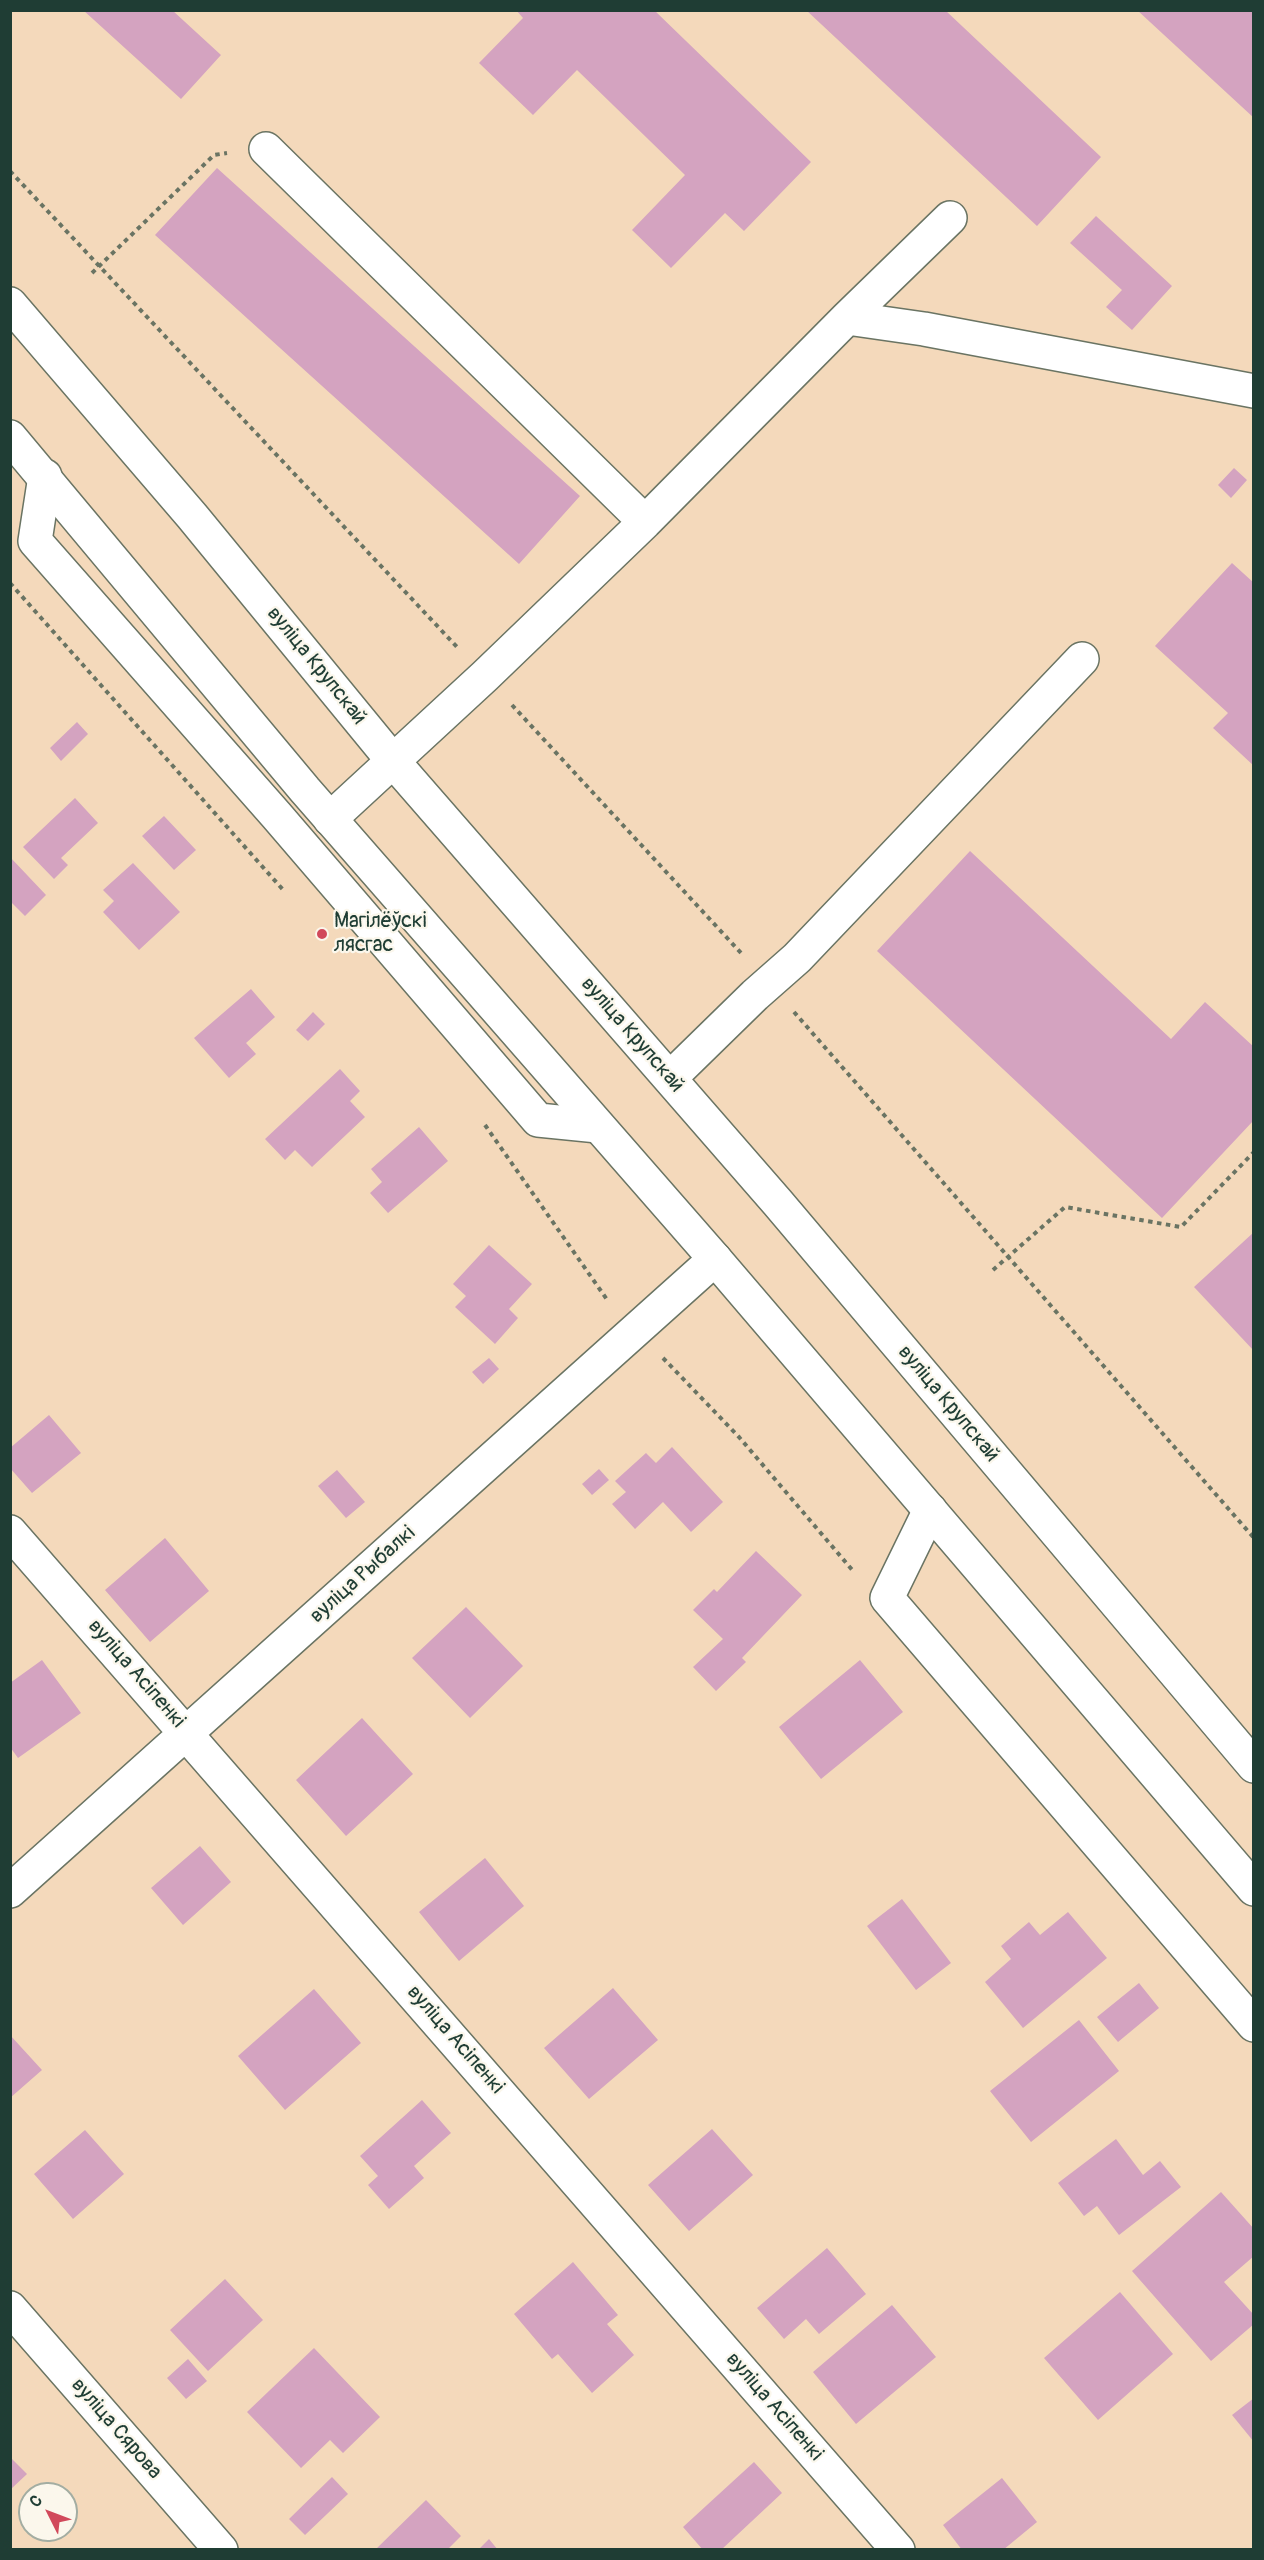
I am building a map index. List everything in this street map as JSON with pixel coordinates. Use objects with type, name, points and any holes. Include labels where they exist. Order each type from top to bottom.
[{"type":"main road","points":[[266,149],[645,522]]},
{"type":"main road","points":[[330,819],[485,676],[645,522],[846,318],[950,218]]},
{"type":"main road","name":"вуліца Крупскай","points":[[10,304],[192,516],[393,761],[778,1203],[1254,1766]]},
{"type":"main road","points":[[846,318],[924,329],[1254,391]]},
{"type":"main road","points":[[10,437],[330,819],[715,1259],[1254,1889]]},
{"type":"main road","points":[[45,476],[35,541],[277,816],[538,1120],[597,1126]]},
{"type":"main road","points":[[670,1078],[797,958],[1082,659]]},
{"type":"main road","name":"вуліца Рыбалкі","points":[[10,1891],[715,1259]]},
{"type":"main road","points":[[930,1510],[887,1598],[1254,2025]]},
{"type":"main road","name":"вуліца Асіпенкі","points":[[10,1532],[188,1733],[898,2550]]},
{"type":"main road","name":"вуліца Сярова","points":[[10,2308],[221,2550]]},
{"type":"path","points":[[92,273],[214,154],[266,149]]},
{"type":"path","points":[[10,171],[485,676],[768,983],[1254,1538]]},
{"type":"path","points":[[993,1270],[1065,1207],[1182,1227],[1254,1152]]},
{"type":"building","points":[[83,10],[172,10],[221,55],[181,99]]},
{"type":"building","points":[[516,10],[654,10],[811,162],[744,231],[725,213],[671,268],[632,230],[685,175],[577,70],[533,115],[479,63],[523,18]]},
{"type":"building","points":[[806,10],[945,10],[1101,157],[1037,226]]},
{"type":"building","points":[[1137,10],[1254,10],[1254,118]]},
{"type":"building","points":[[217,168],[580,496],[519,564],[155,235]]},
{"type":"building","points":[[1096,216],[1172,286],[1132,330],[1106,307],[1122,290],[1070,243]]},
{"type":"building","points":[[1234,468],[1247,480],[1231,498],[1218,485]]},
{"type":"building","points":[[1232,563],[1254,583],[1254,766],[1213,728],[1228,713],[1155,646]]},
{"type":"building","points":[[77,722],[88,734],[61,761],[50,748]]},
{"type":"building","points":[[75,798],[98,823],[61,858],[68,865],[54,879],[23,847]]},
{"type":"building","points":[[164,816],[196,850],[174,870],[142,836]]},
{"type":"building","points":[[970,851],[1171,1039],[1205,1002],[1254,1047],[1254,1120],[1162,1218],[877,951]]},
{"type":"building","points":[[10,857],[46,895],[25,916],[10,901]]},
{"type":"building","points":[[133,863],[180,912],[139,950],[103,912],[114,901],[103,890]]},
{"type":"building","points":[[251,989],[275,1017],[246,1043],[256,1054],[229,1078],[194,1038]]},
{"type":"building","points":[[313,1012],[325,1024],[308,1041],[296,1030]]},
{"type":"building","points":[[340,1069],[360,1091],[350,1101],[365,1117],[312,1167],[295,1150],[285,1160],[265,1139]]},
{"type":"building","points":[[419,1127],[448,1161],[388,1213],[370,1193],[382,1182],[371,1169]]},
{"type":"building","points":[[1254,1232],[1254,1351],[1194,1287]]},
{"type":"building","points":[[489,1245],[532,1284],[509,1309],[518,1318],[495,1344],[455,1307],[466,1296],[453,1284]]},
{"type":"building","points":[[489,1358],[499,1369],[483,1384],[472,1372]]},
{"type":"building","points":[[49,1415],[81,1453],[32,1493],[10,1468],[10,1448]]},
{"type":"building","points":[[672,1447],[723,1502],[691,1532],[663,1502],[635,1529],[612,1504],[626,1492],[615,1481],[646,1453],[656,1463]]},
{"type":"building","points":[[599,1469],[609,1480],[592,1495],[582,1484]]},
{"type":"building","points":[[337,1470],[365,1502],[346,1518],[318,1486]]},
{"type":"building","points":[[165,1538],[209,1591],[150,1642],[105,1590]]},
{"type":"building","points":[[756,1551],[802,1595],[742,1658],[746,1662],[716,1691],[693,1667],[723,1639],[693,1610],[714,1589],[717,1592]]},
{"type":"building","points":[[466,1607],[523,1666],[470,1718],[412,1658]]},
{"type":"building","points":[[42,1660],[81,1713],[18,1758],[10,1747],[10,1683]]},
{"type":"building","points":[[860,1660],[903,1712],[821,1779],[779,1727]]},
{"type":"building","points":[[362,1718],[413,1774],[346,1836],[296,1780]]},
{"type":"building","points":[[200,1846],[231,1882],[183,1925],[151,1888]]},
{"type":"building","points":[[485,1858],[524,1906],[459,1961],[419,1912]]},
{"type":"building","points":[[902,1899],[951,1963],[916,1990],[867,1926]]},
{"type":"building","points":[[1068,1912],[1107,1958],[1023,2028],[985,1982],[1011,1959],[1001,1946],[1029,1922],[1040,1935]]},
{"type":"building","points":[[1139,1983],[1159,2008],[1118,2042],[1097,2017]]},
{"type":"building","points":[[613,1988],[658,2040],[589,2099],[544,2048]]},
{"type":"building","points":[[314,1989],[361,2043],[285,2110],[238,2056]]},
{"type":"building","points":[[1079,2020],[1119,2071],[1031,2142],[990,2091]]},
{"type":"building","points":[[10,2035],[42,2070],[10,2098]]},
{"type":"building","points":[[422,2100],[451,2133],[414,2166],[424,2178],[389,2209],[368,2185],[378,2176],[360,2156]]},
{"type":"building","points":[[712,2129],[753,2175],[689,2231],[648,2185]]},
{"type":"building","points":[[85,2130],[124,2174],[73,2219],[34,2174]]},
{"type":"building","points":[[1116,2139],[1143,2175],[1160,2161],[1181,2187],[1119,2235],[1097,2206],[1084,2216],[1058,2183]]},
{"type":"building","points":[[1221,2192],[1254,2229],[1254,2256],[1224,2282],[1254,2315],[1254,2324],[1211,2361],[1132,2271]]},
{"type":"building","points":[[827,2248],[866,2294],[819,2334],[806,2319],[784,2339],[757,2308]]},
{"type":"building","points":[[573,2262],[618,2315],[607,2324],[634,2355],[592,2393],[558,2354],[552,2359],[514,2314]]},
{"type":"building","points":[[225,2279],[263,2320],[208,2371],[170,2330]]},
{"type":"building","points":[[1120,2292],[1173,2354],[1098,2420],[1044,2358]]},
{"type":"building","points":[[892,2305],[936,2357],[856,2424],[813,2372]]},
{"type":"building","points":[[314,2348],[380,2417],[343,2453],[330,2440],[301,2468],[247,2412]]},
{"type":"building","points":[[188,2359],[207,2381],[186,2399],[167,2378]]},
{"type":"building","points":[[1254,2398],[1254,2442],[1232,2415]]},
{"type":"building","points":[[10,2457],[27,2474],[10,2490]]},
{"type":"building","points":[[754,2462],[782,2493],[721,2550],[703,2550],[683,2527]]},
{"type":"building","points":[[332,2477],[348,2494],[305,2535],[289,2519]]},
{"type":"building","points":[[1002,2478],[1037,2522],[1003,2550],[962,2550],[943,2525]]},
{"type":"building","points":[[426,2500],[461,2536],[447,2550],[375,2550]]},
{"type":"building","points":[[489,2539],[498,2550],[478,2550]]},
{"type":"place","name":"Магілёўскі лясгас","points":[[322,934]]}]
